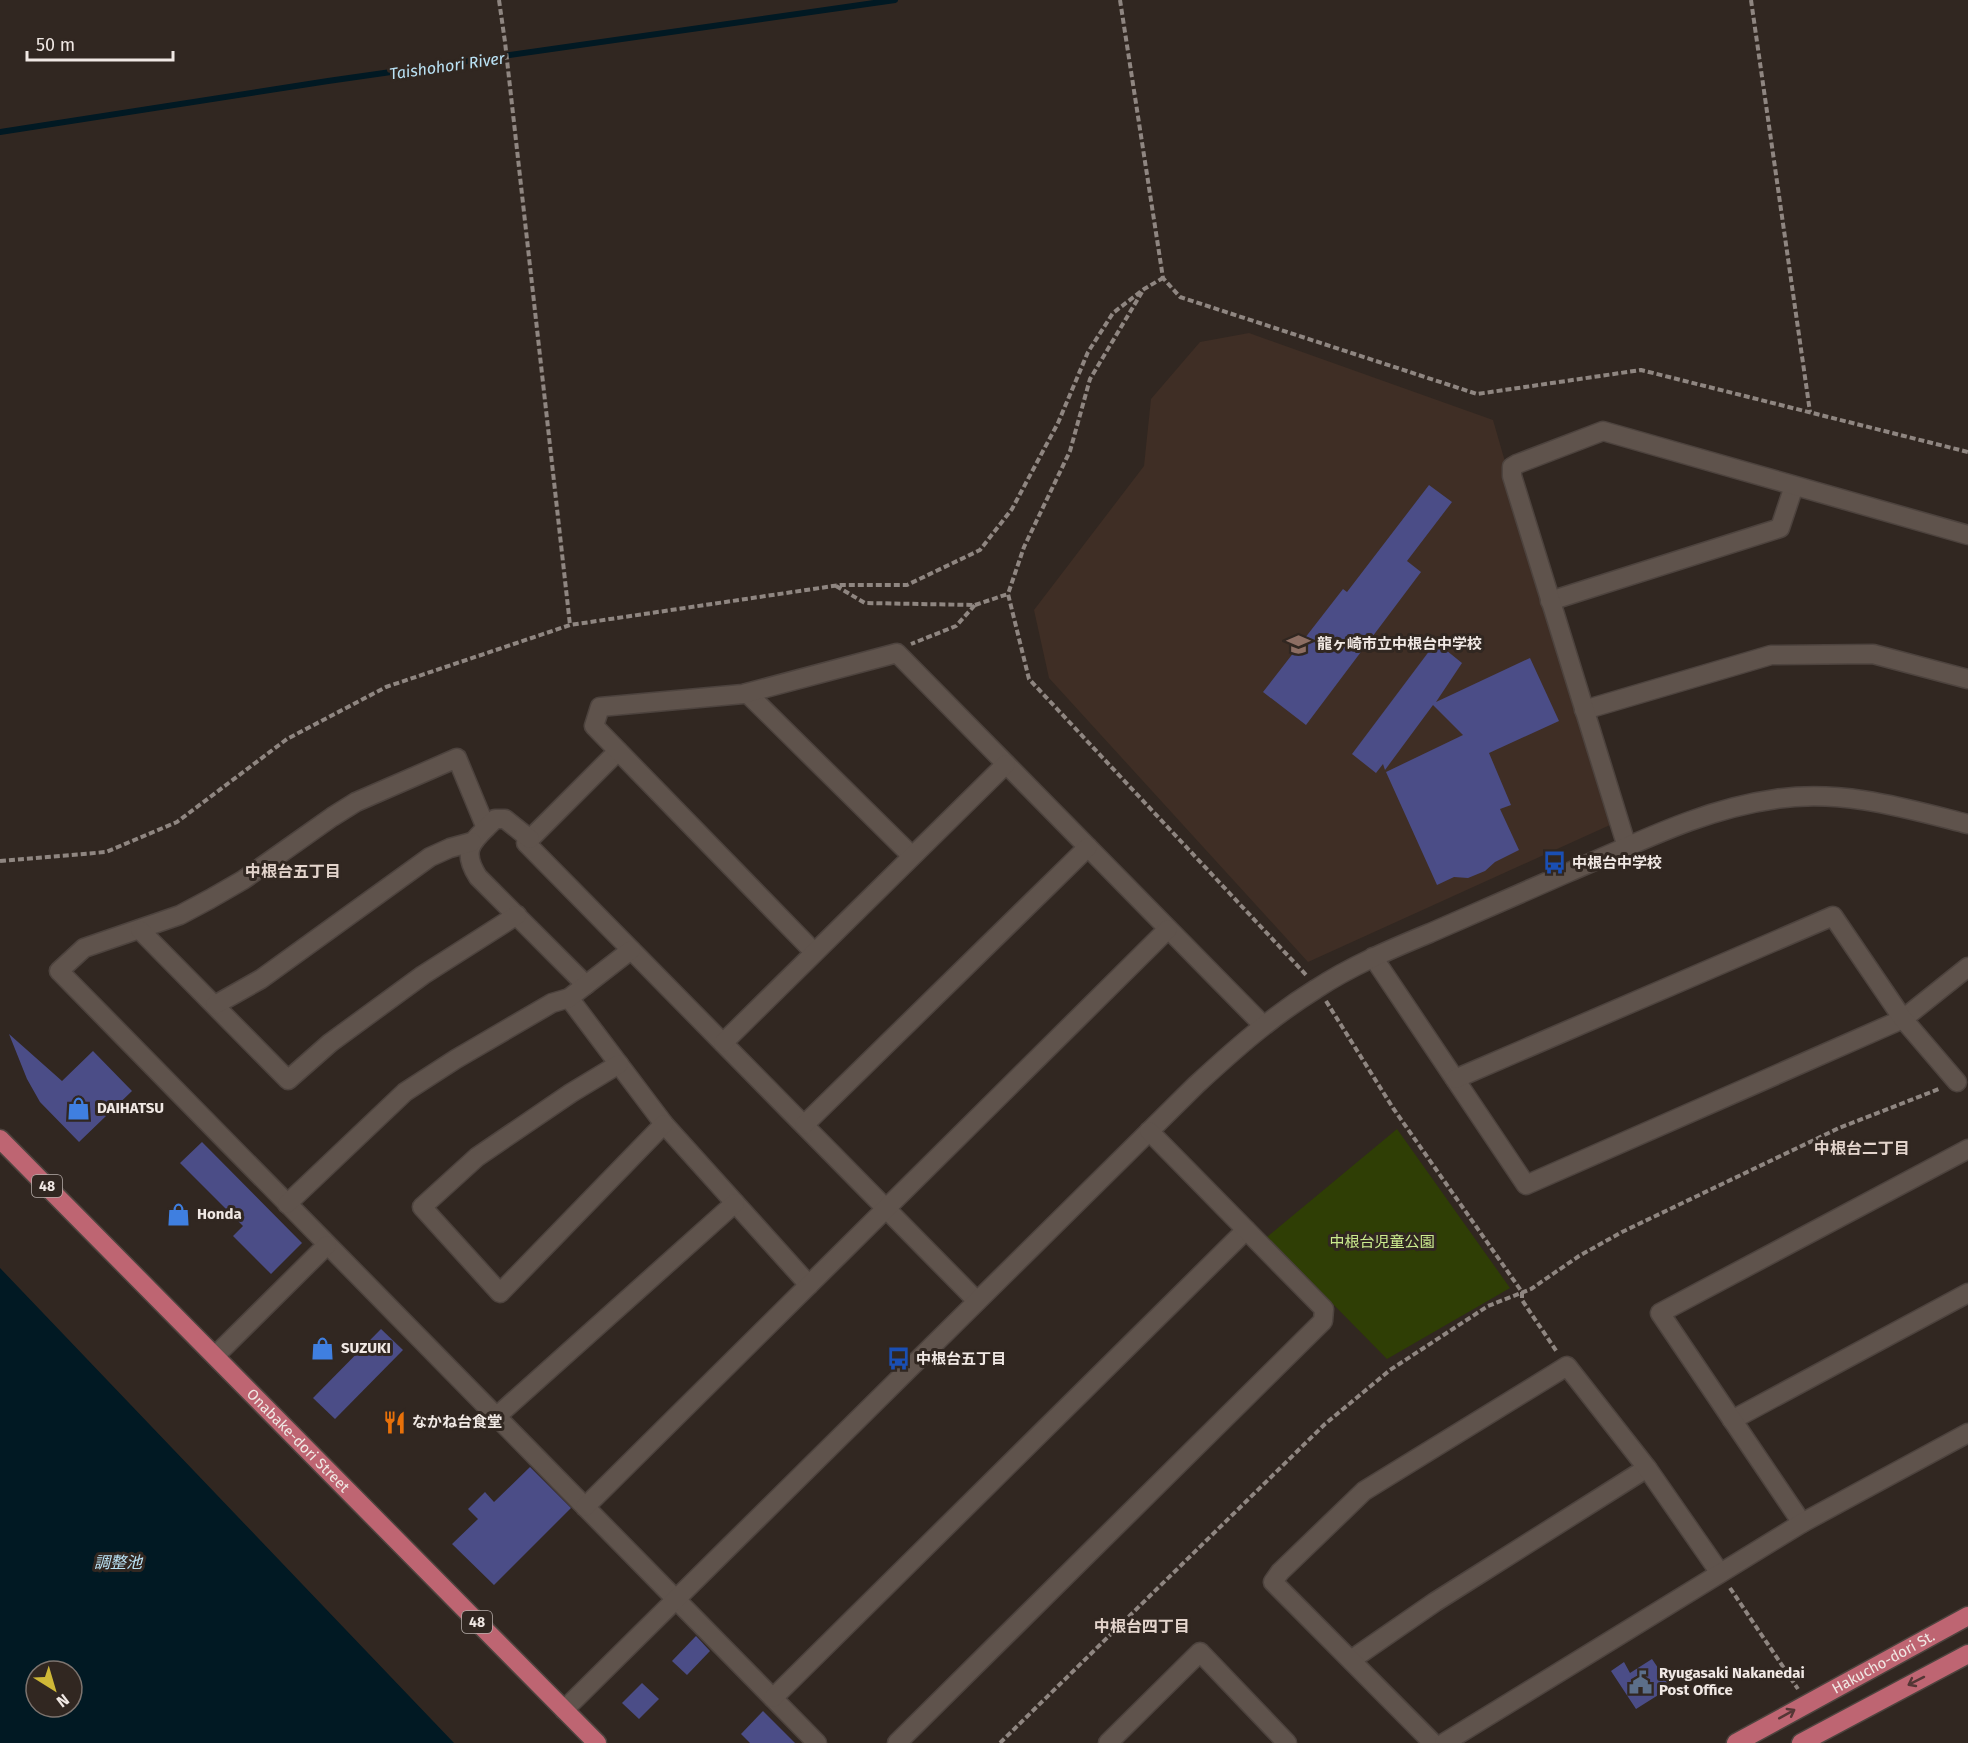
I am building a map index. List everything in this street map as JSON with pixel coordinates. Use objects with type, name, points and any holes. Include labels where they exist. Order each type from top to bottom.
[{"type":"main road","name":"Onabake-dori Street","points":[[0,1139],[597,1743]]},
{"type":"main road","name":"Hakucho-dori St.","points":[[1736,1743],[1968,1616]]},
{"type":"main road","points":[[1801,1743],[1968,1654]]},
{"type":"street","points":[[1627,847],[1512,476],[1512,467],[1603,431],[1968,535]]},
{"type":"street","points":[[1550,601],[1780,528],[1794,486]]},
{"type":"street","points":[[814,952],[594,726],[600,707],[747,693],[897,653],[1263,1025]]},
{"type":"street","points":[[1584,710],[1771,655],[1873,654],[1968,679]]},
{"type":"street","points":[[747,693],[912,856]]},
{"type":"street","points":[[618,751],[526,843],[977,1301]]},
{"type":"street","points":[[486,828],[457,758],[356,802],[243,880],[180,915],[84,948],[59,971],[817,1743]]},
{"type":"street","points":[[723,1043],[1006,764]]},
{"type":"street","points":[[564,1710],[1149,1131],[1263,1025],[1317,987],[1373,957],[1627,847],[1705,815],[1738,806],[1778,798],[1846,797],[1889,804],[1968,824]]},
{"type":"street","points":[[215,1005],[261,979],[430,857],[472,842],[495,819],[505,819],[530,839]]},
{"type":"street","points":[[472,842],[469,863],[478,877],[586,985]]},
{"type":"street","points":[[804,1125],[1088,847]]},
{"type":"street","points":[[140,930],[288,1080],[330,1043],[423,975],[517,915]]},
{"type":"street","points":[[1455,1079],[1833,916],[1903,1019],[1957,1082]]},
{"type":"street","points":[[585,1507],[1168,929]]},
{"type":"street","points":[[287,1204],[405,1092],[456,1059],[552,1003],[569,998],[631,950]]},
{"type":"street","points":[[1373,957],[1526,1185],[1903,1019],[1968,967]]},
{"type":"street","points":[[569,998],[664,1124],[809,1285]]},
{"type":"street","points":[[619,1064],[571,1093],[477,1157],[422,1207],[500,1293],[664,1124]]},
{"type":"street","points":[[897,1743],[1323,1321],[1324,1309],[1149,1131]]},
{"type":"street","points":[[1802,1522],[1660,1313],[1968,1149]]},
{"type":"street","points":[[496,1417],[735,1203]]},
{"type":"street","points":[[773,1698],[1246,1230]]},
{"type":"street","points":[[215,1356],[327,1245]]},
{"type":"street","points":[[1732,1420],[1968,1293]]},
{"type":"street","points":[[1433,1743],[1273,1582],[1280,1572],[1364,1491],[1567,1366],[1647,1468],[1720,1573]]},
{"type":"street","points":[[1444,1743],[1802,1522],[1968,1434]]},
{"type":"street","points":[[1351,1660],[1435,1602],[1647,1468]]},
{"type":"street","points":[[1108,1743],[1200,1652],[1280,1741]]},
{"type":"path","points":[[499,0],[570,625]]},
{"type":"path","points":[[1120,0],[1163,278],[1180,297],[1477,394],[1641,370],[1968,452]]},
{"type":"path","points":[[1751,0],[1810,412]]},
{"type":"path","points":[[0,861],[106,852],[177,822],[287,739],[386,687],[570,625],[836,586],[907,585],[980,550],[1012,509],[1059,423],[1088,352],[1106,322],[1113,313],[1144,289],[1163,278]]},
{"type":"path","points":[[1144,289],[1089,379],[1070,451],[1024,547],[1008,594],[1029,679],[1317,987],[1393,1108],[1522,1292],[1522,1300],[1567,1366]]},
{"type":"path","points":[[836,586],[865,603],[975,605],[1008,594]]},
{"type":"path","points":[[897,653],[901,648],[956,626],[975,605]]},
{"type":"path","points":[[1000,1743],[1325,1424],[1390,1370],[1488,1306],[1531,1289],[1579,1256],[1622,1232],[1839,1128],[1957,1082]]},
{"type":"path","points":[[1720,1573],[1807,1703]]},
{"type":"shaded area","name":"龍ヶ崎市立中根台中学校","points":[[1249,333],[1493,420],[1610,825],[1308,962],[1049,678],[1034,610],[1144,466],[1151,399],[1200,342]]},
{"type":"green space","name":"中根台児童公園","points":[[1397,1129],[1510,1288],[1387,1359],[1267,1237]]},
{"type":"water","name":"調整池","points":[[0,1268],[454,1743],[0,1743]]},
{"type":"building","points":[[1429,485],[1452,502],[1407,561],[1421,572],[1306,725],[1263,692],[1343,589],[1347,592]]},
{"type":"building","points":[[1436,642],[1462,663],[1436,702],[1530,658],[1559,721],[1489,753],[1511,805],[1500,809],[1519,850],[1495,862],[1485,871],[1468,878],[1454,877],[1437,885],[1386,772],[1463,735],[1433,705],[1385,770],[1383,764],[1376,773],[1352,754]]},
{"type":"building","points":[[9,1034],[62,1081],[93,1051],[132,1091],[79,1142],[40,1102],[27,1079]]},
{"type":"building","points":[[202,1142],[302,1243],[271,1274],[233,1236],[243,1226],[180,1163]]},
{"type":"building","points":[[381,1329],[403,1350],[335,1419],[313,1398]]},
{"type":"building","points":[[530,1467],[571,1508],[494,1585],[452,1544],[478,1519],[468,1509],[485,1492],[494,1502]]},
{"type":"building","points":[[696,1636],[710,1651],[687,1675],[672,1661]]},
{"type":"building","points":[[1652,1659],[1671,1687],[1636,1709],[1611,1671],[1624,1662],[1630,1673]]},
{"type":"building","points":[[642,1683],[659,1699],[639,1719],[622,1703]]},
{"type":"building","points":[[763,1711],[795,1743],[750,1743],[741,1734]]},
{"type":"waterway","name":"Taishohori River","points":[[0,132],[328,81],[895,0]]},
{"type":"place","name":"龍ヶ崎市立中根台中学校","points":[[1299,644]]},
{"type":"place","name":"中根台中学校","points":[[1554,863]]},
{"type":"place","name":"DAIHATSU","points":[[79,1108]]},
{"type":"place","name":"Honda","points":[[179,1214]]},
{"type":"place","name":"SUZUKI","points":[[323,1348]]},
{"type":"place","name":"中根台五丁目","points":[[898,1359]]},
{"type":"place","name":"なかね台食堂","points":[[394,1422]]},
{"type":"place","name":"Ryugasaki Nakanedai Post Office","points":[[1641,1682]]},
{"type":"district","name":"中根台五丁目","points":[[293,871]]},
{"type":"district","name":"中根台二丁目","points":[[1862,1148]]},
{"type":"district","name":"中根台四丁目","points":[[1142,1626]]}]
